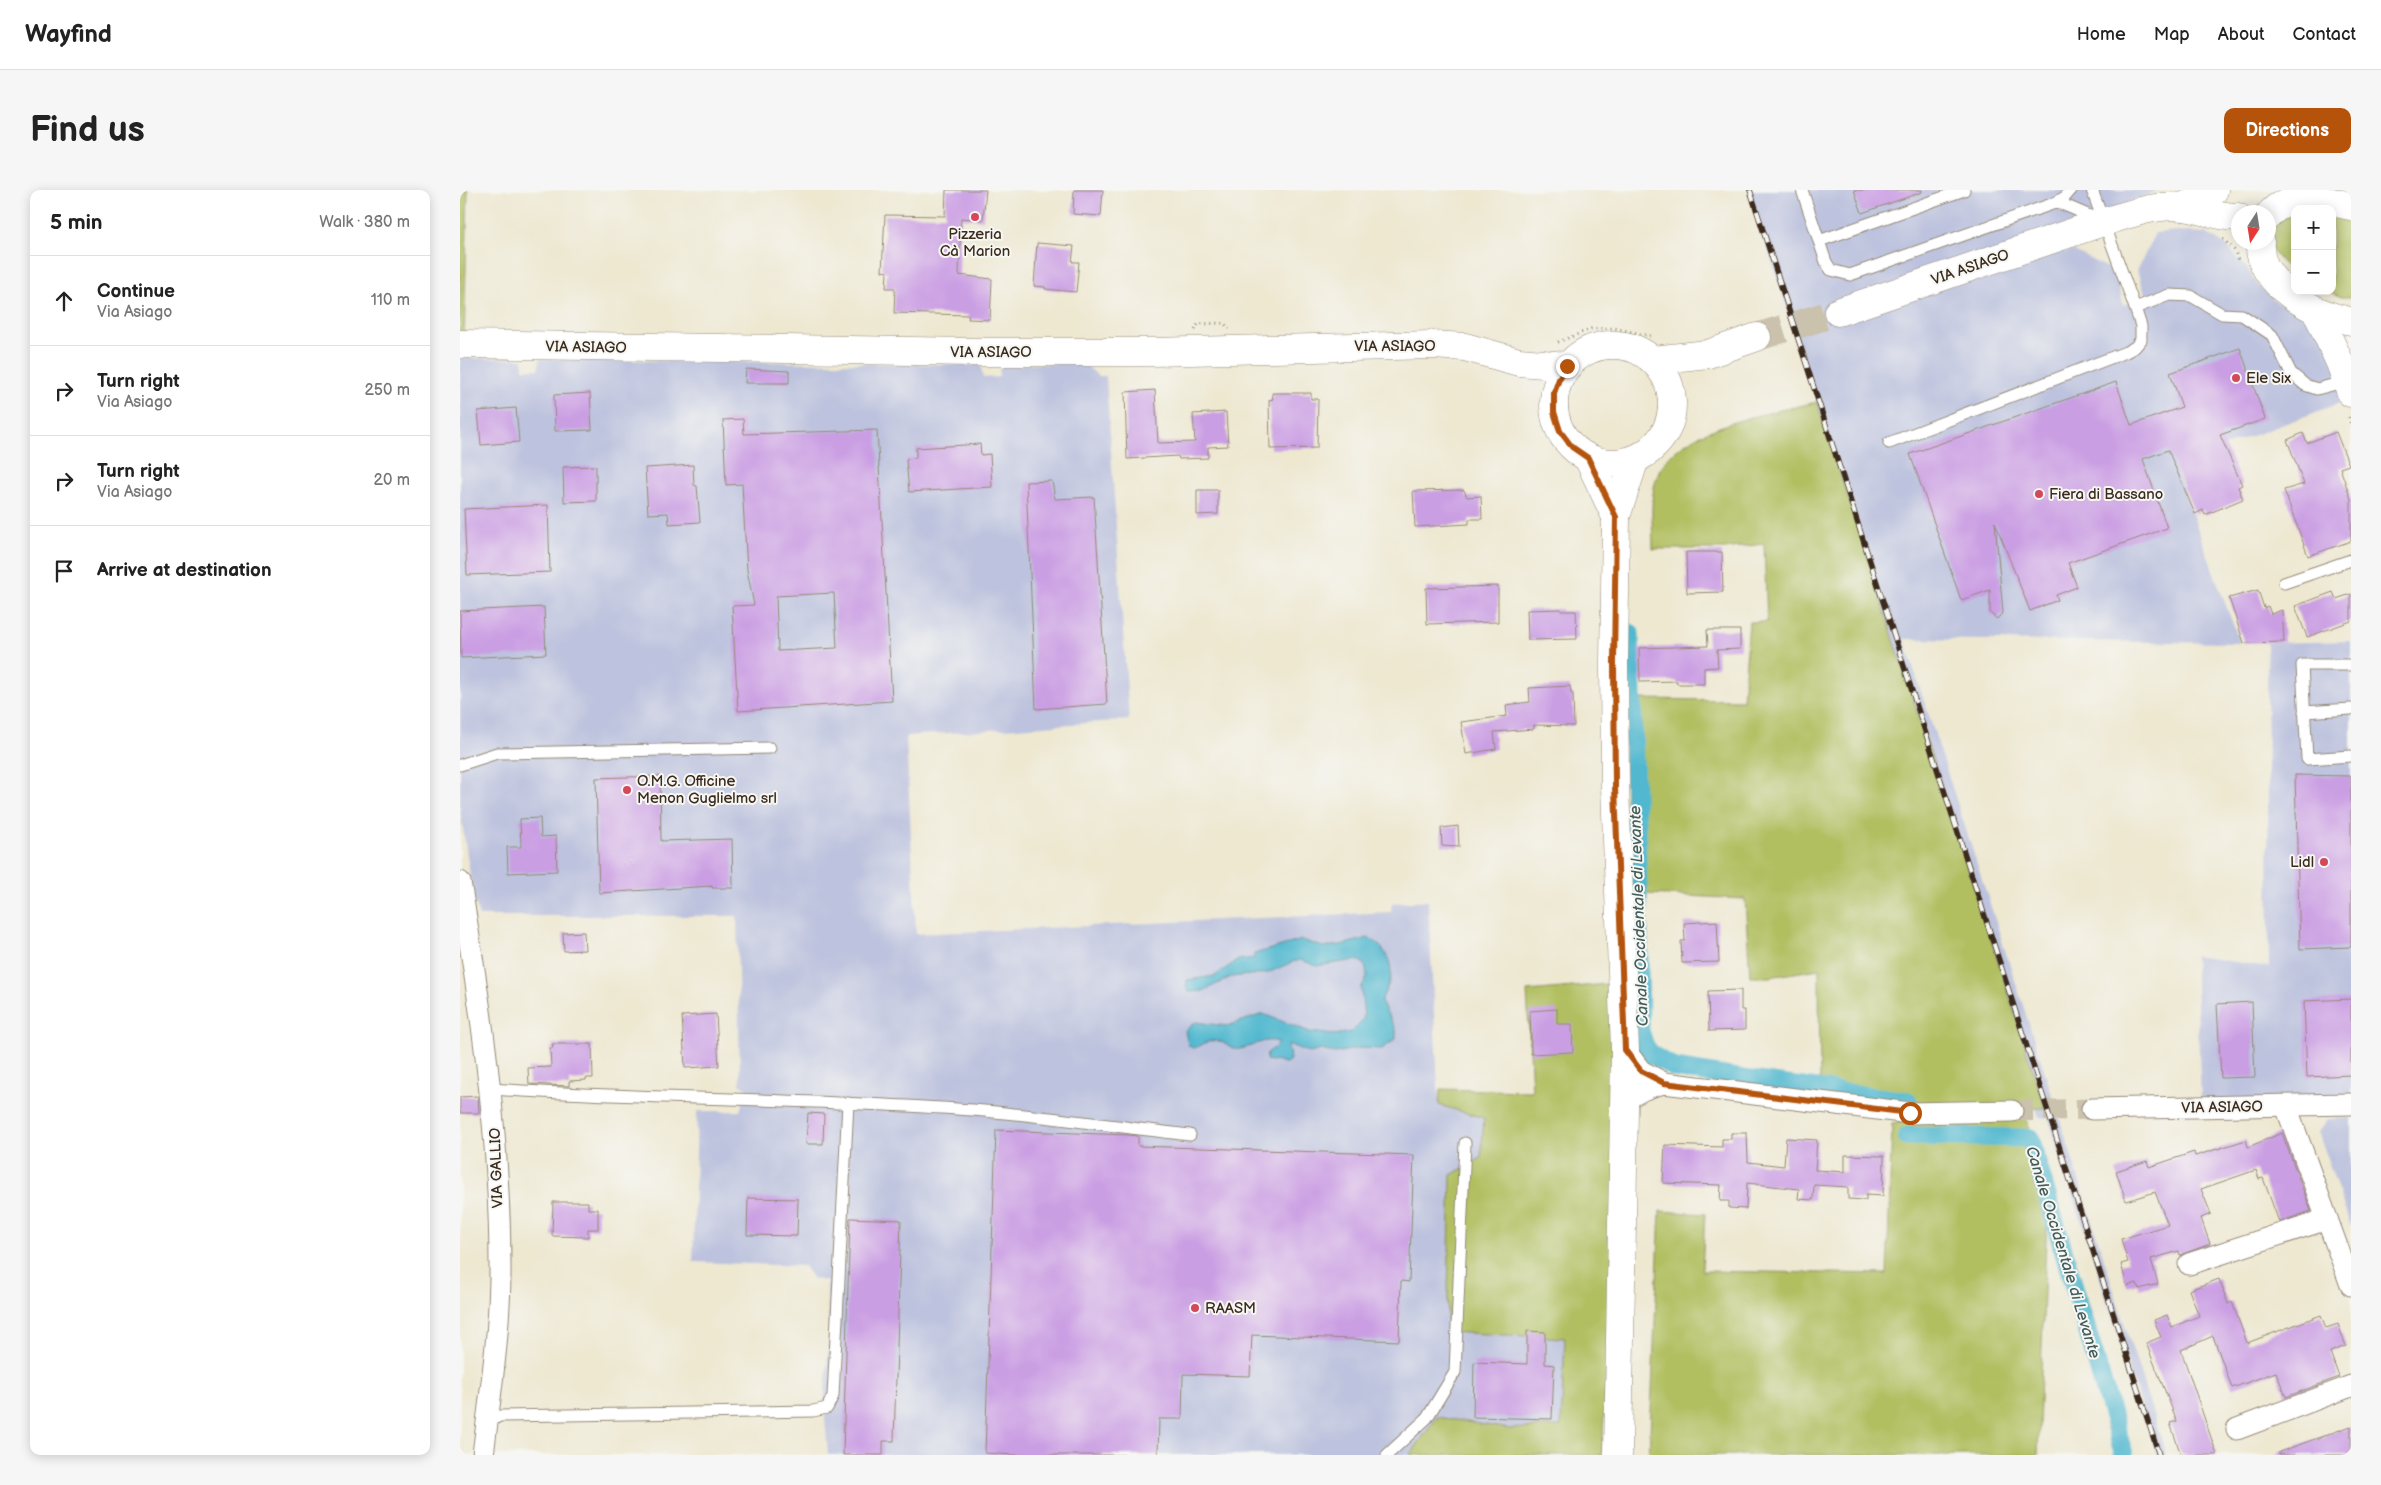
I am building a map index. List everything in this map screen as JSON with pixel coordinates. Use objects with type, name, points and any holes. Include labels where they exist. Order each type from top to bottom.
[{"type":"main road","points":[[2183,207],[2214,190]]},
{"type":"main road","points":[[2276,207],[2295,200],[2329,199]]},
{"type":"main road","name":"VIA ASIAGO","points":[[1838,312],[2100,213],[2183,207]]},
{"type":"main road","points":[[2183,207],[2231,221]]},
{"type":"main road","points":[[2257,250],[2270,276],[2280,286],[2316,310],[2339,319],[2351,321]]},
{"type":"main road","points":[[2316,310],[2349,397]]},
{"type":"main road","points":[[1654,349],[1672,394],[1672,414],[1665,433],[1652,448],[1635,459],[1620,463],[1603,462],[1588,458],[1572,447],[1560,431],[1554,412],[1554,393],[1559,379],[1561,354],[1582,353],[1600,346],[1619,345],[1637,349],[1654,349],[1708,354],[1757,337]]},
{"type":"main road","name":"VIA ASIAGO","points":[[460,344],[973,352],[1153,352],[1432,345],[1464,347],[1519,362],[1561,354]]},
{"type":"main road","points":[[1672,394],[1708,354]]},
{"type":"main road","name":"VIA ASIAGO","points":[[1519,362],[1554,393]]},
{"type":"main road","points":[[1588,458],[1616,517]]},
{"type":"main road","points":[[1618,1455],[1625,1050],[1615,787],[1616,517],[1635,459]]},
{"type":"street","name":"VIA GALLIO","points":[[460,882],[478,991],[494,1126],[500,1277],[496,1356],[483,1455]]},
{"type":"street","points":[[1625,1050],[1641,1071],[1664,1083],[1910,1113],[2012,1111]]},
{"type":"street","points":[[1624,1102],[1640,1091],[1664,1083]]},
{"type":"street","name":"VIA ASIAGO","points":[[2092,1109],[2351,1104]]},
{"type":"street","points":[[2286,1106],[2351,1285]]},
{"type":"street","points":[[2189,1264],[2327,1219]]},
{"type":"street","points":[[2237,1428],[2351,1386]]},
{"type":"lane","points":[[1802,190],[1826,262],[1831,270],[1850,275],[2054,203],[2065,197],[2071,190]]},
{"type":"lane","points":[[1819,241],[1964,190]]},
{"type":"lane","points":[[2084,190],[2100,213]]},
{"type":"lane","points":[[1888,443],[2126,352],[2135,347],[2141,340],[2141,326],[2092,190]]},
{"type":"lane","points":[[2054,203],[2100,213]]},
{"type":"lane","points":[[2135,308],[2169,295],[2180,294],[2191,296],[2222,314],[2242,314],[2272,335],[2291,373],[2311,388],[2349,397]]},
{"type":"lane","points":[[2284,583],[2351,560]]},
{"type":"lane","points":[[2351,664],[2302,665],[2307,759],[2351,756]]},
{"type":"lane","points":[[2304,712],[2351,709]]},
{"type":"lane","points":[[460,765],[497,753],[770,748]]},
{"type":"lane","points":[[490,1089],[590,1096],[727,1098],[975,1110],[1190,1135]]},
{"type":"lane","points":[[487,1424],[499,1416],[813,1411],[827,1408],[833,1396],[848,1103]]},
{"type":"lane","points":[[1387,1455],[1427,1418],[1456,1372],[1465,1144]]},
{"type":"path","points":[[1561,354],[1591,329],[1614,328],[1654,349]]},
{"type":"path","points":[[2349,397],[2351,425]]},
{"type":"shaded area","points":[[1749,190],[2159,190],[2059,231],[2065,253],[2072,250],[2106,267],[2117,278],[2123,305],[2146,296],[2137,271],[2155,233],[2178,231],[2206,233],[2228,247],[2246,267],[2259,287],[2278,303],[2321,323],[2348,400],[2174,465],[2240,643],[1904,639],[2056,1107],[2061,1107],[2065,1116],[2059,1117],[2166,1455],[2157,1455],[2048,1117],[2039,1118],[2036,1108],[2045,1107]]},
{"type":"shaded area","points":[[460,358],[523,359],[523,369],[538,369],[540,359],[981,365],[983,378],[999,377],[1000,365],[1080,363],[1098,376],[1106,376],[1129,720],[906,736],[916,934],[1391,912],[1392,903],[1428,901],[1439,1105],[1484,1117],[1481,1158],[1447,1332],[1566,1338],[1561,1426],[1510,1429],[1437,1418],[1410,1455],[828,1455],[824,1405],[829,1340],[827,1281],[813,1279],[804,1266],[693,1262],[697,1111],[740,1111],[747,1088],[740,1084],[737,916],[479,916],[473,895],[460,809]]},
{"type":"shaded area","points":[[2351,641],[2351,1097],[2201,1101],[2195,956],[2269,967],[2267,643]]},
{"type":"shaded area","points":[[2351,1118],[2351,1227],[2318,1132],[2328,1119]]},
{"type":"green space","points":[[460,190],[468,190],[464,344],[460,344]]},
{"type":"green space","points":[[2291,212],[2291,269],[2278,258],[2273,250],[2276,250],[2276,222]]},
{"type":"green space","points":[[2336,213],[2351,216],[2351,297],[2341,297],[2336,295]]},
{"type":"green space","points":[[1817,402],[2045,1108],[1971,1111],[1820,1100],[1819,969],[1769,977],[1750,977],[1745,899],[1629,893],[1623,699],[1743,700],[1749,622],[1767,622],[1764,544],[1724,549],[1653,549],[1652,509],[1656,479],[1660,470],[1672,455],[1688,442],[1708,432],[1754,416]]},
{"type":"green space","points":[[1619,983],[1615,1202],[1602,1455],[1410,1455],[1437,1417],[1510,1429],[1561,1426],[1565,1338],[1447,1332],[1451,1175],[1481,1158],[1484,1118],[1439,1105],[1440,1089],[1532,1091],[1527,991]]},
{"type":"green space","points":[[2026,1118],[2048,1185],[2038,1455],[1649,1455],[1660,1211],[1705,1214],[1702,1271],[1887,1274],[1892,1124],[1914,1119]]},
{"type":"water","points":[[1368,938],[1383,950],[1391,967],[1390,980],[1381,1002],[1396,1029],[1396,1039],[1382,1049],[1359,1048],[1335,1053],[1321,1050],[1310,1053],[1288,1044],[1290,1060],[1286,1063],[1266,1060],[1267,1053],[1278,1045],[1278,1042],[1273,1041],[1264,1041],[1240,1049],[1232,1048],[1219,1041],[1209,1042],[1193,1048],[1188,1045],[1185,1031],[1195,1022],[1227,1026],[1263,1014],[1310,1032],[1334,1035],[1351,1032],[1360,1024],[1364,1017],[1361,988],[1367,977],[1366,968],[1362,962],[1356,960],[1317,966],[1301,960],[1268,973],[1231,977],[1203,991],[1189,992],[1186,987],[1187,980],[1215,976],[1238,960],[1254,958],[1254,954],[1302,940],[1323,947],[1341,945]]},
{"type":"building","points":[[946,190],[986,190],[983,220],[961,218],[959,275],[992,279],[990,320],[968,319],[969,315],[894,313],[895,288],[886,288],[887,272],[882,271],[885,215],[945,216]]},
{"type":"building","points":[[1074,190],[1103,190],[1101,216],[1073,214]]},
{"type":"building","points":[[1854,190],[1922,190],[1922,192],[1862,213]]},
{"type":"building","points":[[1037,243],[1074,246],[1072,262],[1079,262],[1076,292],[1034,286]]},
{"type":"building","name":"Fiera di Bassano","points":[[2240,348],[2265,419],[2220,435],[2242,485],[2238,487],[2243,499],[2205,515],[2203,510],[2195,514],[2168,450],[2143,459],[2167,528],[2068,563],[2077,587],[2056,595],[2058,600],[2030,611],[1995,522],[2003,612],[1997,619],[1990,613],[1990,590],[1961,600],[1910,454],[2116,382],[2131,425],[2182,407],[2170,373]]},
{"type":"building","points":[[746,369],[789,371],[789,383],[745,383]]},
{"type":"building","points":[[1155,390],[1158,443],[1195,442],[1193,414],[1226,412],[1228,446],[1208,447],[1208,458],[1179,459],[1178,456],[1127,459],[1125,392]]},
{"type":"building","points":[[590,393],[592,430],[555,431],[554,395]]},
{"type":"building","points":[[1272,393],[1311,393],[1311,399],[1318,399],[1317,448],[1270,449],[1269,400],[1273,399]]},
{"type":"building","points":[[516,408],[519,442],[481,445],[478,411]]},
{"type":"building","points":[[743,419],[744,434],[877,430],[892,701],[738,711],[732,606],[754,605],[747,570],[742,484],[726,485],[723,420]],"holes":[[[834,593],[837,648],[778,651],[776,596]]]},
{"type":"building","points":[[2336,432],[2349,465],[2340,468],[2351,499],[2351,541],[2308,556],[2284,490],[2304,484],[2287,440],[2303,433],[2307,443]]},
{"type":"building","points":[[980,444],[981,455],[990,454],[992,487],[909,492],[906,459],[916,458],[916,448]]},
{"type":"building","points":[[693,465],[700,522],[669,524],[668,513],[648,514],[645,468]]},
{"type":"building","points":[[596,466],[596,501],[564,502],[563,467]]},
{"type":"building","points":[[1052,481],[1055,499],[1094,497],[1107,704],[1036,709],[1026,482]]},
{"type":"building","points":[[1197,490],[1218,490],[1218,514],[1197,515]]},
{"type":"building","points":[[1464,490],[1467,497],[1481,496],[1482,519],[1469,519],[1469,524],[1415,527],[1413,491]]},
{"type":"building","points":[[548,505],[550,572],[467,575],[464,509]]},
{"type":"building","points":[[1686,552],[1722,552],[1723,592],[1687,593]]},
{"type":"building","points":[[1498,586],[1498,622],[1427,624],[1426,588]]},
{"type":"building","points":[[2258,590],[2264,608],[2268,606],[2271,614],[2282,610],[2284,642],[2244,643],[2229,598]]},
{"type":"building","points":[[2333,592],[2336,599],[2351,594],[2351,621],[2307,637],[2295,606]]},
{"type":"building","points":[[544,607],[546,654],[461,658],[460,611]]},
{"type":"building","points":[[1561,609],[1561,611],[1576,611],[1577,639],[1528,640],[1527,610]]},
{"type":"building","points":[[1707,630],[1740,630],[1740,649],[1717,650],[1718,667],[1704,668],[1704,684],[1677,684],[1677,681],[1640,682],[1639,648],[1708,646]]},
{"type":"building","points":[[1570,686],[1571,693],[1573,694],[1574,726],[1534,725],[1534,729],[1494,732],[1496,749],[1466,754],[1461,722],[1507,716],[1506,705],[1530,702],[1529,688]]},
{"type":"building","name":"Lidl","points":[[2295,775],[2351,776],[2351,947],[2300,949]]},
{"type":"building","points":[[660,776],[661,841],[732,839],[733,888],[712,888],[712,886],[599,893],[596,778]]},
{"type":"building","points":[[540,818],[541,837],[556,836],[557,871],[508,873],[507,847],[521,847],[520,819]]},
{"type":"building","points":[[1458,826],[1459,847],[1442,846],[1441,828]]},
{"type":"building","points":[[1717,921],[1719,962],[1682,963],[1681,941],[1685,941],[1684,923]]},
{"type":"building","points":[[584,932],[585,950],[564,951],[563,933]]},
{"type":"building","points":[[1741,990],[1741,1010],[1745,1010],[1745,1030],[1709,1031],[1708,991]]},
{"type":"building","points":[[2351,999],[2351,1075],[2307,1077],[2304,1001]]},
{"type":"building","points":[[2252,1002],[2255,1077],[2221,1078],[2217,1004]]},
{"type":"building","points":[[1557,1009],[1557,1024],[1572,1024],[1573,1052],[1531,1054],[1530,1011]]},
{"type":"building","points":[[716,1014],[719,1066],[685,1068],[682,1016]]},
{"type":"building","points":[[552,1044],[592,1044],[593,1078],[569,1081],[569,1086],[529,1084],[528,1068],[551,1067],[550,1048],[553,1048]]},
{"type":"building","points":[[478,1096],[479,1113],[460,1113],[460,1097]]},
{"type":"building","points":[[808,1113],[824,1114],[823,1144],[806,1144]]},
{"type":"building","name":"RAASM","points":[[996,1130],[1138,1136],[1138,1146],[1414,1155],[1409,1282],[1401,1281],[1399,1341],[1252,1335],[1250,1376],[1183,1374],[1182,1419],[1159,1419],[1158,1455],[1014,1455],[985,1453]]},
{"type":"building","points":[[1731,1133],[1747,1133],[1748,1162],[1784,1166],[1786,1138],[1817,1140],[1815,1170],[1845,1172],[1845,1155],[1884,1156],[1883,1196],[1866,1195],[1866,1200],[1848,1199],[1848,1187],[1814,1185],[1813,1200],[1798,1199],[1799,1189],[1747,1183],[1746,1209],[1729,1208],[1729,1201],[1720,1201],[1721,1185],[1663,1183],[1665,1145],[1722,1147],[1722,1139],[1731,1139]]},
{"type":"building","points":[[2282,1133],[2311,1211],[2279,1222],[2263,1178],[2259,1179],[2256,1170],[2201,1189],[2211,1214],[2201,1218],[2210,1244],[2180,1255],[2179,1251],[2151,1259],[2158,1284],[2139,1289],[2137,1283],[2127,1286],[2121,1264],[2128,1262],[2121,1239],[2168,1225],[2155,1192],[2126,1201],[2116,1171],[2147,1161],[2149,1167],[2194,1152],[2195,1156],[2246,1140],[2248,1147]]},
{"type":"building","points":[[748,1198],[798,1199],[797,1236],[747,1235]]},
{"type":"building","points":[[553,1202],[588,1202],[588,1209],[598,1209],[598,1229],[588,1229],[588,1237],[552,1236]]},
{"type":"building","points":[[850,1218],[901,1220],[894,1441],[883,1441],[883,1455],[843,1455]]},
{"type":"building","points":[[2219,1279],[2228,1304],[2232,1302],[2247,1343],[2321,1315],[2326,1328],[2338,1324],[2346,1346],[2330,1352],[2339,1377],[2286,1397],[2276,1372],[2232,1388],[2213,1336],[2181,1350],[2217,1455],[2181,1455],[2170,1423],[2177,1421],[2146,1343],[2161,1337],[2154,1320],[2167,1315],[2172,1327],[2199,1316],[2189,1290]]},
{"type":"building","points":[[1527,1331],[1545,1332],[1545,1364],[1554,1365],[1552,1419],[1473,1417],[1474,1362],[1527,1364]]},
{"type":"building","points":[[2351,1426],[2351,1455],[2279,1455],[2279,1452]]},
{"type":"waterway","name":"Canale Occidentale di Levante","points":[[1630,633],[1638,885],[1640,1031],[1645,1046],[1652,1055],[1675,1068],[1908,1101]]},
{"type":"waterway","name":"Canale Occidentale di Levante","points":[[1907,1136],[2030,1138],[2124,1455]]},
{"type":"tunnel","points":[[1757,337],[1838,312]]},
{"type":"tunnel","points":[[2012,1111],[2092,1109]]},
{"type":"railway","points":[[1750,190],[2159,1455]]},
{"type":"place","name":"Pizzeria Cà Marion","points":[[975,217]]},
{"type":"place","name":"Ele Six","points":[[2236,378]]},
{"type":"place","name":"Fiera di Bassano","points":[[2039,494]]},
{"type":"place","name":"O.M.G. Officine Menon Guglielmo srl","points":[[627,790]]},
{"type":"place","name":"Lidl","points":[[2324,862]]},
{"type":"place","name":"RAASM","points":[[1195,1308]]},
{"type":"route","points":[[1567,366],[1559,379],[1554,393],[1554,412],[1560,431],[1572,447],[1588,458],[1616,517],[1615,787],[1625,1050],[1641,1071],[1664,1083],[1910,1113]]}]
